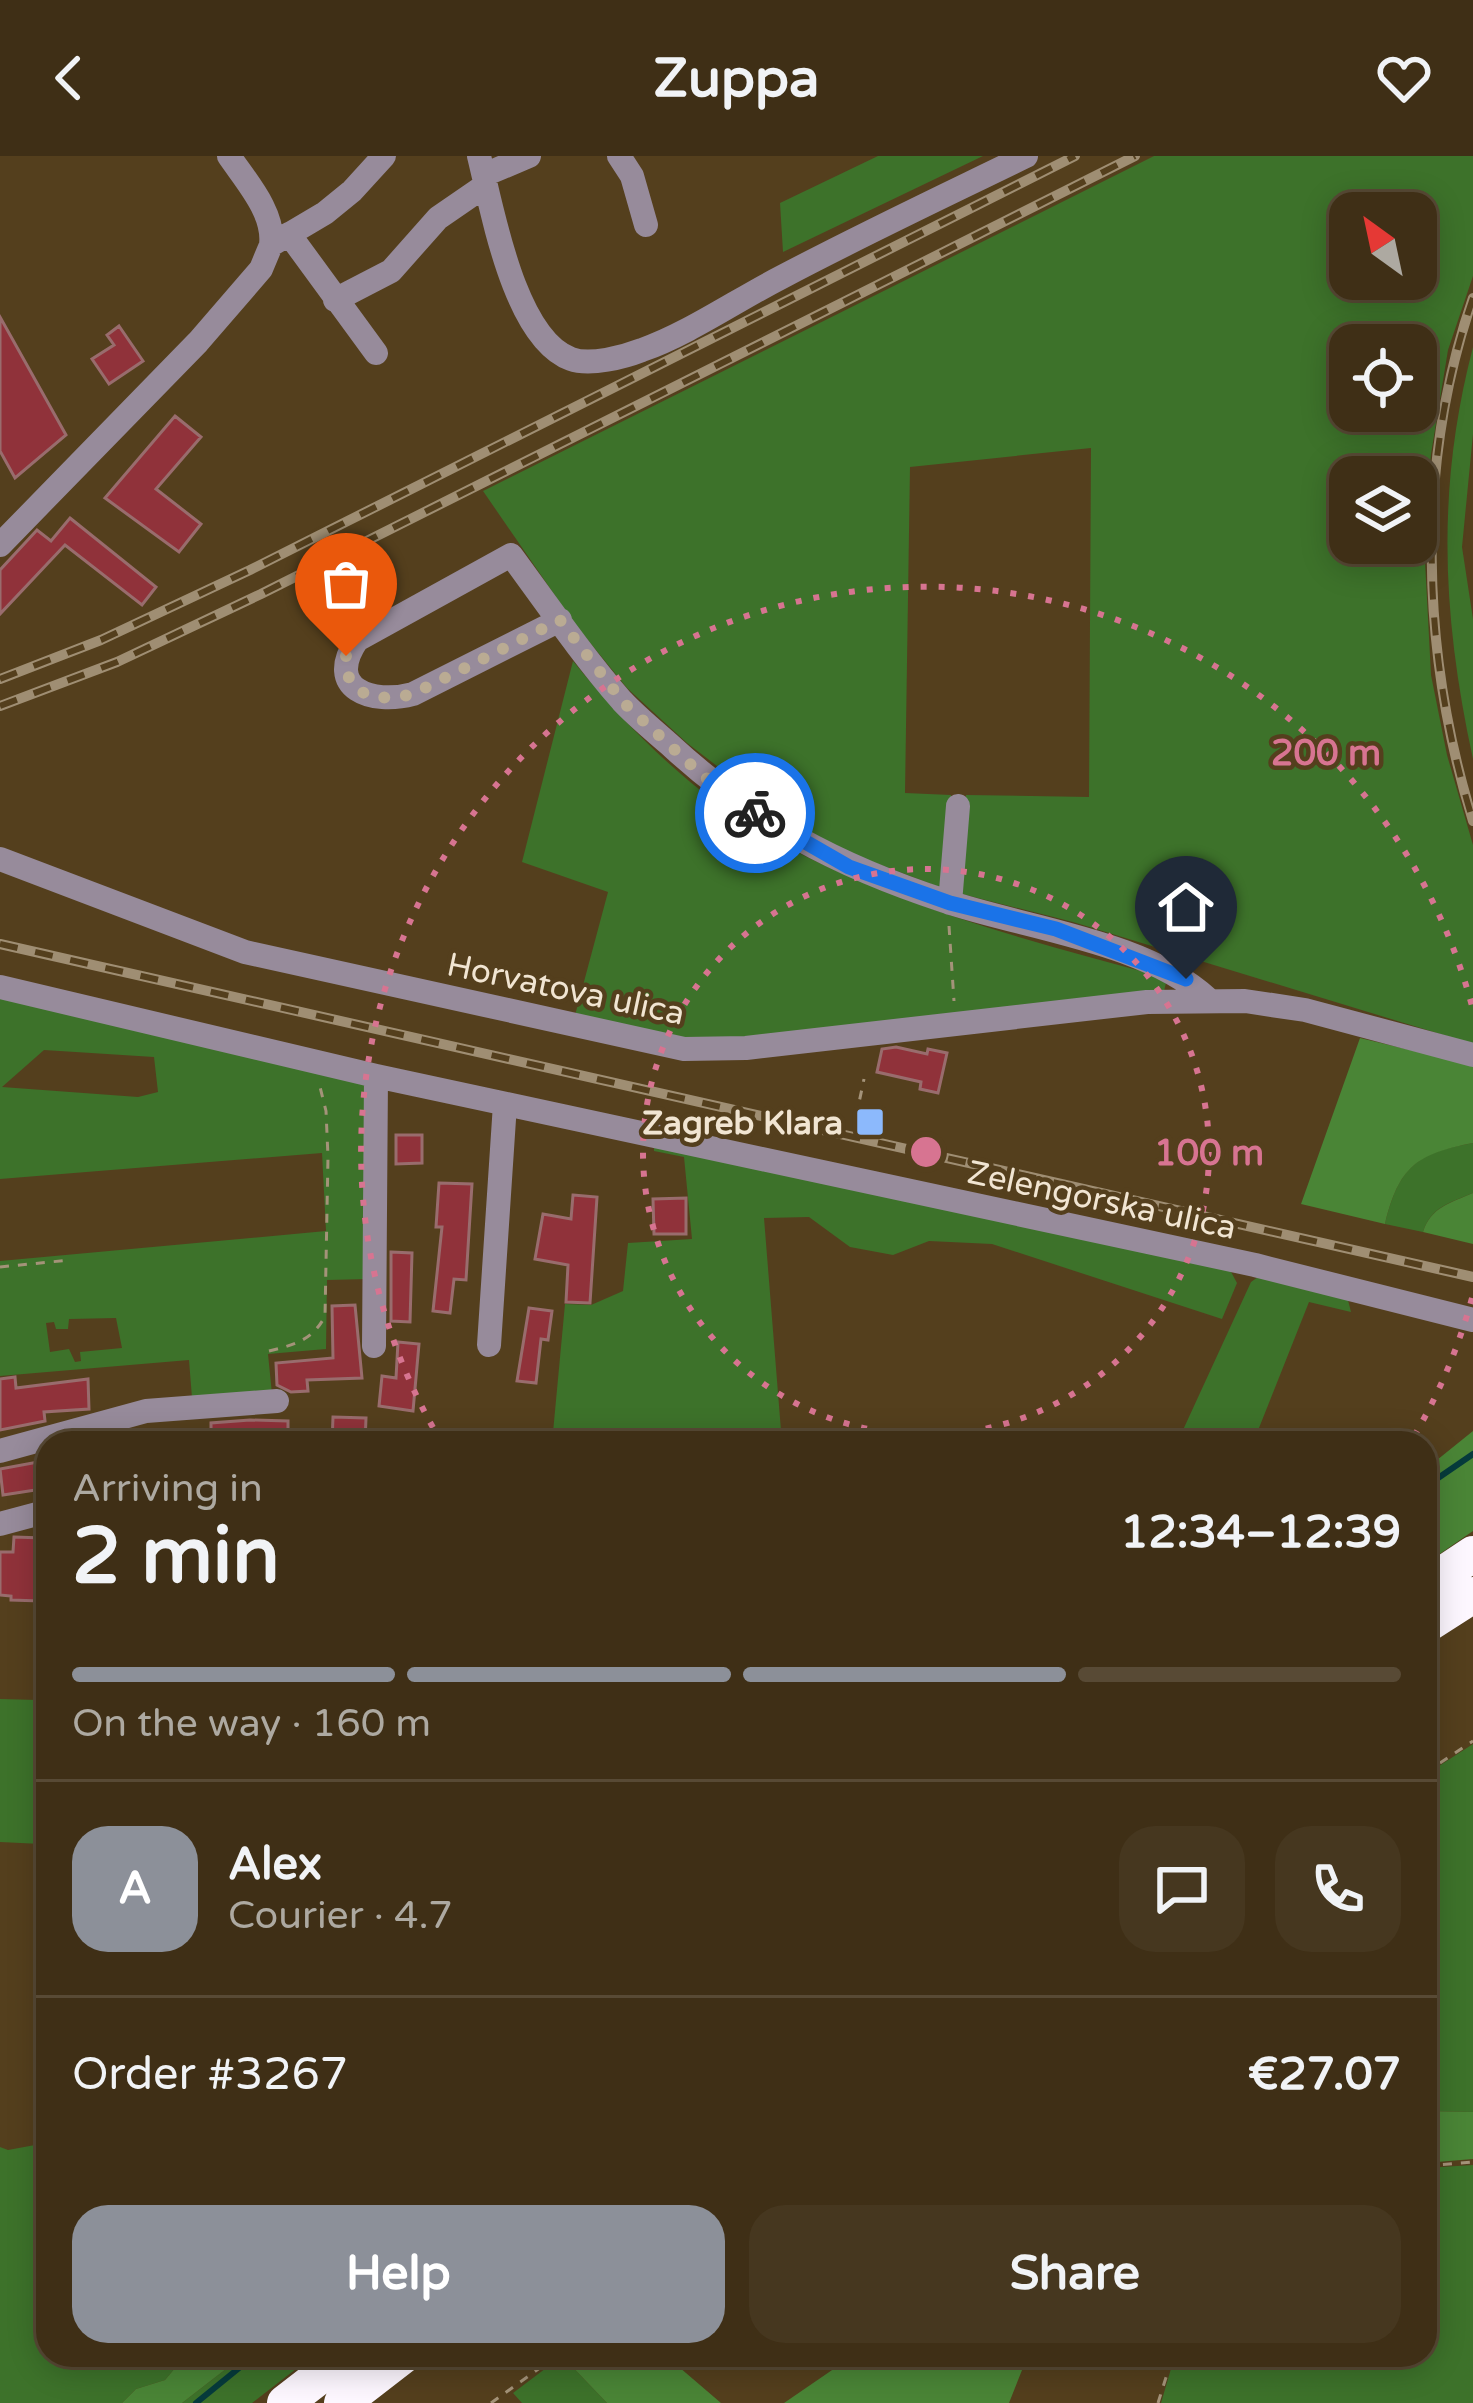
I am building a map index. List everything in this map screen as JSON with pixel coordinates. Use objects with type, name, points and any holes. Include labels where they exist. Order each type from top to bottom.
[{"type":"highway","points":[[1437,1578],[1473,1555]]},
{"type":"highway","points":[[1437,1618],[1473,1595]]},
{"type":"highway","points":[[285,2403],[331,2367]]},
{"type":"highway","points":[[342,2403],[388,2367]]},
{"type":"street","points":[[229,156],[273,232],[376,353]]},
{"type":"street","points":[[0,545],[198,342],[261,269],[280,239],[352,191],[384,156]]},
{"type":"street","points":[[335,300],[391,271],[483,172],[529,156]]},
{"type":"street","points":[[619,156],[632,176],[646,225]]},
{"type":"street","points":[[483,172],[512,277],[534,323],[553,348],[573,360],[603,360],[644,350],[1026,156]]},
{"type":"street","name":"Horvatova ulica","points":[[560,620],[413,694],[387,701],[367,697],[352,684],[345,668],[346,656],[357,640],[511,555],[624,703],[702,775],[774,827],[849,867],[950,903],[1056,929],[1186,979],[1208,999]]},
{"type":"street","points":[[950,903],[958,806]]},
{"type":"street","name":"Horvatova ulica","points":[[0,860],[245,952],[684,1049],[746,1048],[1208,999],[1305,1010],[1473,1054]]},
{"type":"street","name":"Zelengorska ulica","points":[[0,987],[376,1076],[1255,1265],[1473,1320]]},
{"type":"street","points":[[374,1346],[376,1076]]},
{"type":"street","points":[[489,1345],[505,1104]]},
{"type":"street","points":[[73,1431],[146,1411],[277,1401]]},
{"type":"street","points":[[0,1451],[36,1441]]},
{"type":"street","points":[[0,1525],[36,1514]]},
{"type":"path","points":[[950,903],[955,1026]]},
{"type":"path","points":[[269,1351],[298,1344],[325,1316],[328,1181],[326,1111],[318,1091],[321,1063]]},
{"type":"path","points":[[856,1117],[864,1079]]},
{"type":"path","points":[[0,1267],[70,1260]]},
{"type":"path","points":[[1437,1764],[1473,1741]]},
{"type":"path","points":[[1437,2165],[1473,2162]]},
{"type":"path","points":[[490,2403],[541,2367]]},
{"type":"path","points":[[1158,2403],[1169,2367]]},
{"type":"green space","points":[[878,156],[983,156],[783,252],[780,203]]},
{"type":"green space","points":[[1154,156],[1473,156],[1473,276],[1448,350],[1437,417],[1437,324],[1329,324],[1329,432],[1435,432],[1431,456],[1329,456],[1329,564],[1425,564],[1431,675],[1447,755],[1473,845],[1473,1044],[1073,922],[962,894],[966,795],[1089,797],[1091,448],[910,467],[905,793],[951,795],[951,861],[942,888],[836,848],[790,822],[687,743],[627,688],[574,623],[483,491]]},
{"type":"green space","points":[[1473,347],[1473,434],[1462,547],[1473,619],[1473,759],[1455,654],[1448,553],[1453,451]]},
{"type":"green space","points":[[573,661],[667,762],[720,805],[778,842],[919,904],[1167,978],[1163,996],[693,1043],[574,1019],[608,892],[522,862]]},
{"type":"green space","points":[[0,993],[365,1081],[369,1279],[327,1280],[326,1349],[268,1354],[272,1394],[192,1398],[189,1360],[0,1376],[0,1261],[326,1231],[322,1153],[0,1179]],"holes":[[[44,1050],[154,1057],[158,1092],[138,1097],[2,1087]],[[116,1318],[122,1348],[80,1352],[81,1361],[75,1362],[69,1349],[50,1352],[46,1323],[68,1329],[69,1319]]]},
{"type":"green space","points":[[1360,1038],[1473,1065],[1473,1143],[1437,1152],[1413,1166],[1397,1189],[1385,1224],[1301,1204]]},
{"type":"green space","points":[[1473,1143],[1473,1193],[1436,1211],[1423,1232],[1385,1224],[1397,1189],[1413,1166],[1437,1152]]},
{"type":"green space","points":[[654,1145],[1230,1270],[1237,1283],[1222,1319],[992,1244],[929,1241],[893,1255],[850,1247],[809,1217],[764,1218],[781,1431],[553,1431],[565,1304],[591,1305],[623,1291],[628,1243],[692,1239],[684,1157],[654,1151]]},
{"type":"green space","points":[[1473,1193],[1473,1244],[1423,1232],[1436,1211]]},
{"type":"green space","points":[[1258,1277],[1348,1300],[1351,1312],[1309,1302],[1258,1431],[1183,1431],[1251,1282]]},
{"type":"green space","points":[[1473,1431],[1473,1531],[1437,1556],[1437,1460]]},
{"type":"green space","points":[[0,1699],[36,1700],[36,1844],[0,1842]]},
{"type":"green space","points":[[1473,1744],[1473,2112],[1437,2111],[1437,1767]]},
{"type":"green space","points":[[36,2095],[36,2367],[176,2367],[165,2380],[136,2389],[122,2403],[0,2403],[0,2147],[35,2145]]},
{"type":"green space","points":[[1437,2111],[1473,2112],[1473,2159],[1437,2162]]},
{"type":"green space","points":[[1473,2165],[1473,2403],[1161,2403],[1172,2367],[1437,2367],[1437,2167]]},
{"type":"green space","points":[[176,2367],[228,2367],[182,2403],[122,2403],[136,2389],[165,2380]]},
{"type":"green space","points":[[228,2367],[298,2367],[252,2403],[182,2403]]},
{"type":"green space","points":[[547,2367],[573,2367],[607,2403],[522,2403],[513,2393]]},
{"type":"green space","points":[[573,2367],[679,2367],[721,2403],[607,2403]]},
{"type":"green space","points":[[836,2367],[1023,2367],[1009,2403],[784,2403]]},
{"type":"building","points":[[0,317],[66,435],[15,478],[0,451]]},
{"type":"building","points":[[119,326],[143,361],[109,384],[92,359],[114,345],[107,335]]},
{"type":"building","points":[[175,416],[201,437],[156,489],[201,524],[179,552],[105,498]]},
{"type":"building","points":[[70,518],[156,587],[142,605],[65,545],[0,614],[0,570],[37,530],[51,541]]},
{"type":"building","points":[[882,1049],[947,1053],[938,1093],[920,1089],[921,1082],[877,1072]]},
{"type":"building","points":[[396,1135],[422,1135],[422,1163],[396,1164]]},
{"type":"building","points":[[439,1183],[472,1184],[466,1280],[454,1279],[450,1313],[433,1311],[442,1227],[436,1227]]},
{"type":"building","points":[[573,1195],[597,1197],[590,1303],[566,1302],[568,1265],[535,1259],[543,1214],[571,1219]]},
{"type":"building","points":[[686,1198],[686,1234],[654,1234],[653,1199]]},
{"type":"building","points":[[391,1252],[412,1253],[410,1322],[391,1321]]},
{"type":"building","points":[[355,1305],[362,1378],[307,1380],[308,1391],[291,1392],[277,1385],[276,1363],[333,1358],[332,1306]]},
{"type":"building","points":[[529,1308],[552,1311],[548,1340],[541,1339],[536,1383],[517,1381]]},
{"type":"building","points":[[398,1342],[419,1344],[413,1411],[379,1406],[382,1376],[396,1378]]},
{"type":"building","points":[[15,1377],[16,1388],[88,1379],[89,1409],[44,1412],[45,1421],[0,1430],[0,1379]]},
{"type":"building","points":[[333,1417],[366,1418],[365,1431],[332,1431]]},
{"type":"building","points":[[288,1421],[288,1431],[211,1431],[211,1423]]},
{"type":"building","points":[[36,1462],[36,1490],[3,1495],[0,1469]]},
{"type":"building","points":[[14,1537],[36,1538],[36,1601],[0,1595],[0,1552],[13,1552]]},
{"type":"waterway","points":[[1437,1479],[1473,1454]]},
{"type":"waterway","points":[[196,2403],[240,2367]]},
{"type":"railway","points":[[0,679],[101,640],[250,570],[1075,156]]},
{"type":"railway","points":[[0,706],[117,662],[261,594],[1135,156]]},
{"type":"railway","points":[[1473,298],[1441,427],[1432,560],[1443,692],[1473,821]]},
{"type":"railway","points":[[0,944],[1473,1277]]},
{"type":"way so far","points":[[346,656],[352,684],[367,697],[387,701],[413,694],[560,620],[624,703],[702,775],[755,813]]},
{"type":"place","name":"Zagreb Klara","points":[[870,1122]]},
{"type":"route","points":[[755,813],[849,867],[950,903],[1056,929],[1186,979]]}]
